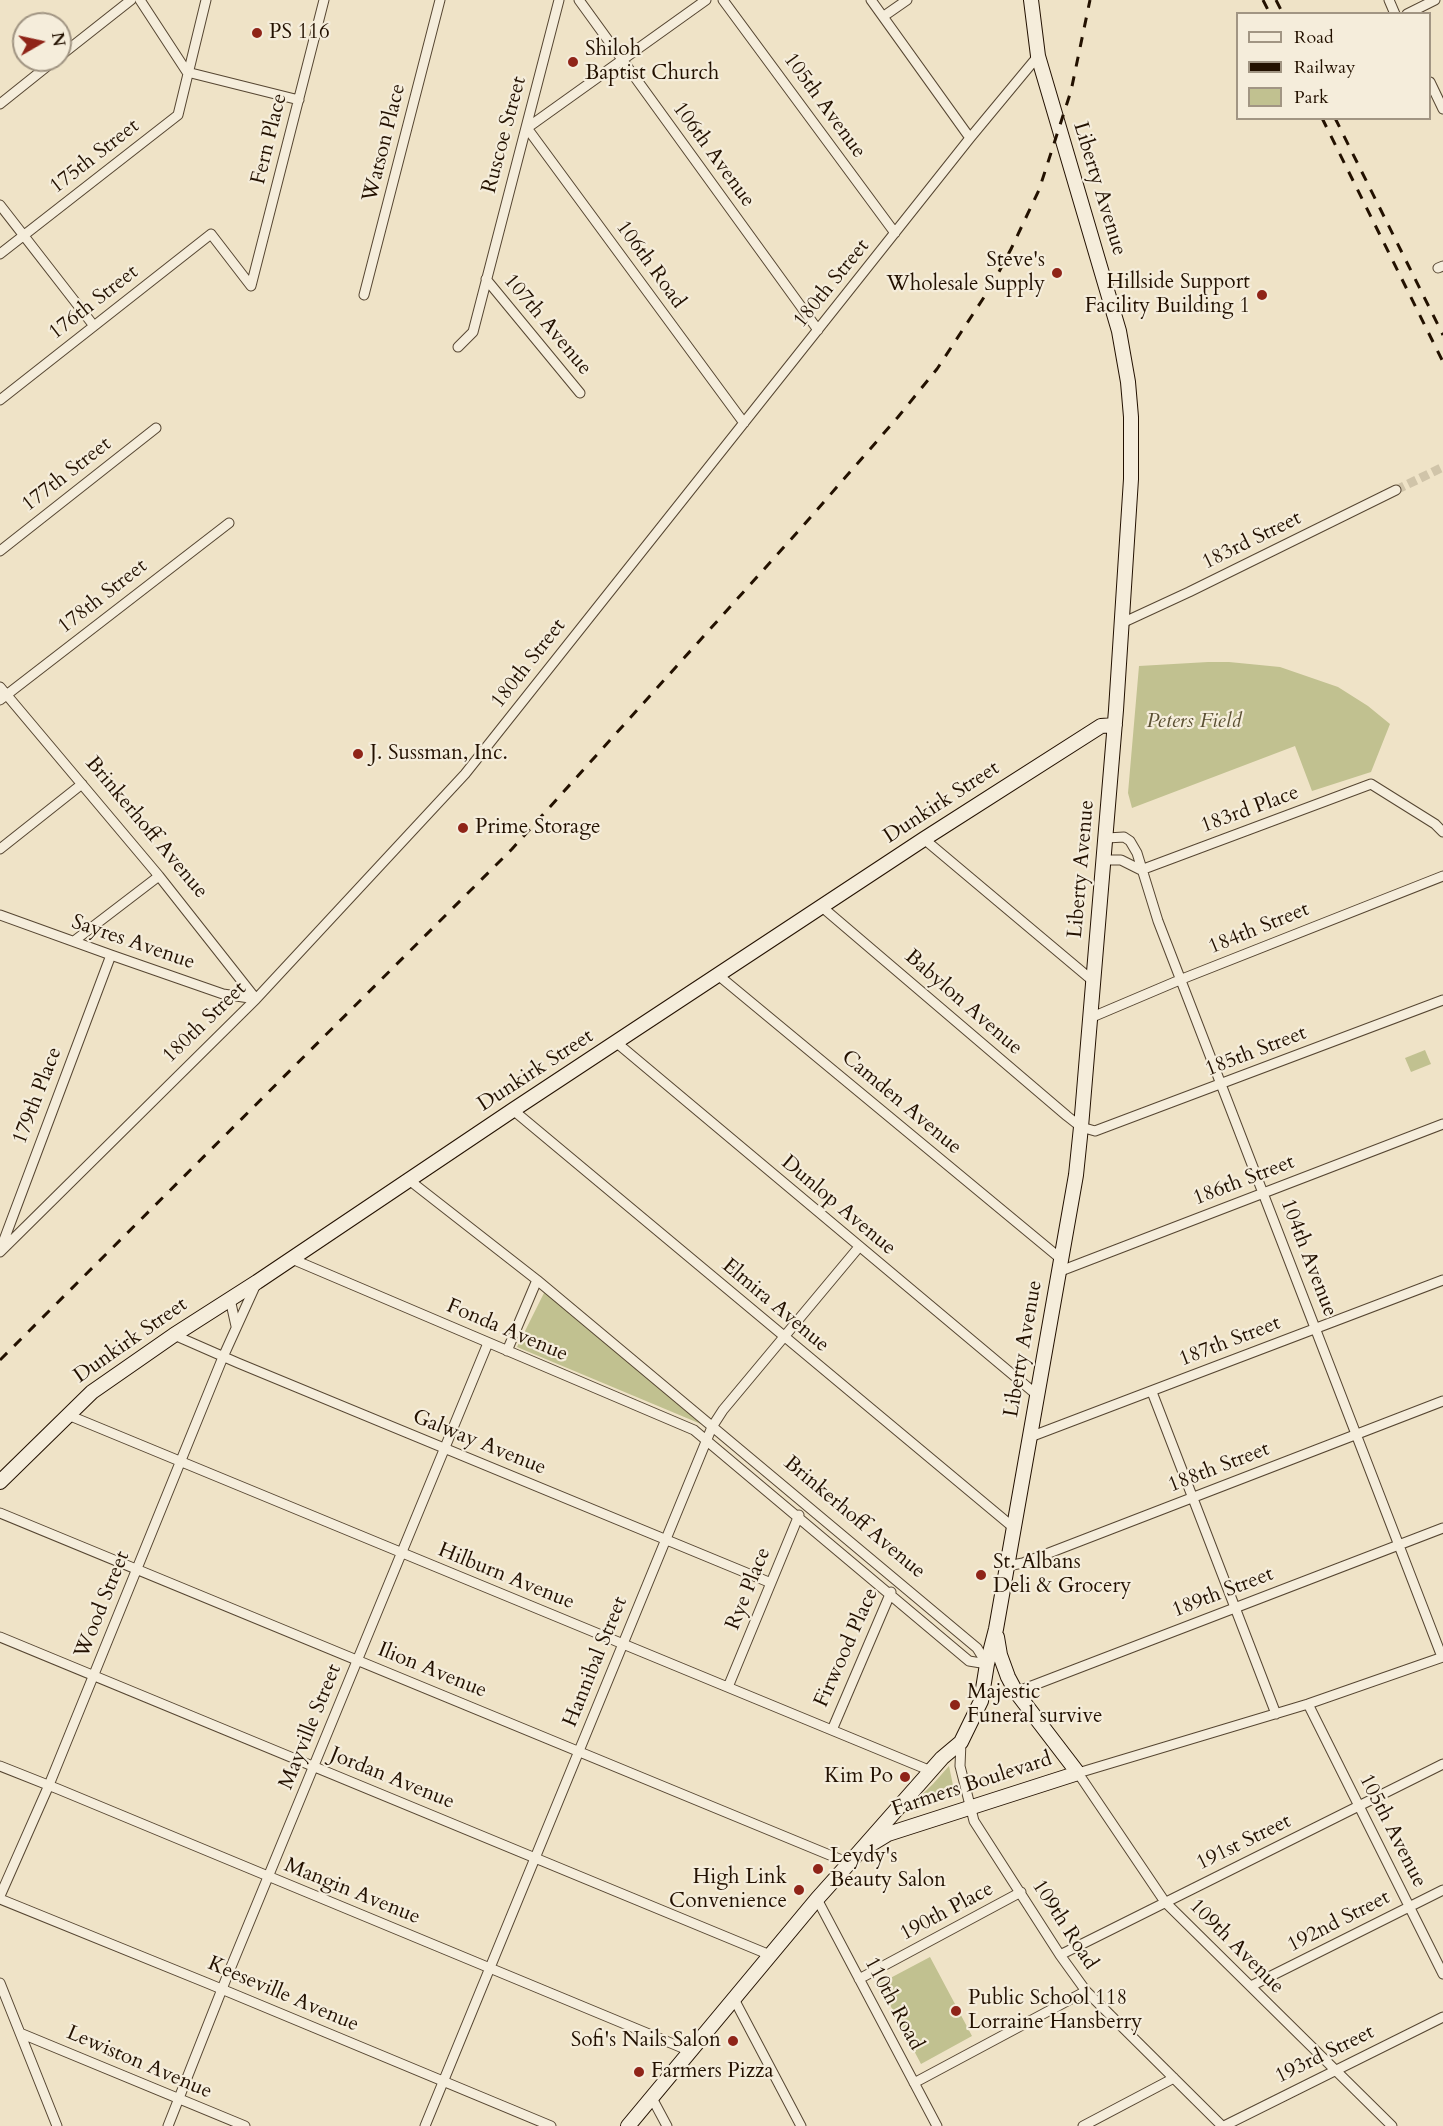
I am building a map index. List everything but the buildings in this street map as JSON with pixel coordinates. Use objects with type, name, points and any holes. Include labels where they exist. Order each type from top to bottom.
[{"type":"main road","name":"Liberty Avenue","points":[[860,1851],[942,1758],[961,1742],[981,1701],[996,1629],[1076,1174],[1081,1127],[1107,838],[1132,446],[1130,401],[1114,312],[1038,56],[1031,0]]},
{"type":"main road","name":"Dunkirk Street","points":[[0,1482],[92,1392],[174,1335],[924,839],[1101,726],[1115,725]]},
{"type":"main road","points":[[996,1629],[1000,1655],[1016,1692],[1078,1773]]},
{"type":"main road","name":"Farmers Boulevard","points":[[628,2126],[817,1899],[860,1851],[888,1834],[1078,1773]]},
{"type":"street","points":[[72,47],[131,0]]},
{"type":"street","points":[[140,0],[187,72],[299,100]]},
{"type":"street","name":"175th Street","points":[[0,254],[178,115],[206,0]]},
{"type":"street","name":"Fern Place","points":[[211,234],[251,286],[324,0]]},
{"type":"street","name":"Watson Place","points":[[364,295],[440,0]]},
{"type":"street","name":"Ruscoe Street","points":[[486,279],[559,0]]},
{"type":"street","name":"106th Avenue","points":[[579,0],[818,330]]},
{"type":"street","points":[[527,128],[706,0]]},
{"type":"street","name":"105th Avenue","points":[[723,0],[895,233]]},
{"type":"street","points":[[871,0],[970,138]]},
{"type":"street","points":[[884,16],[906,0]]},
{"type":"street","points":[[1411,12],[1435,0]]},
{"type":"street","name":"180th Street","points":[[0,1251],[256,999],[465,774],[970,138],[1038,56]]},
{"type":"street","points":[[0,104],[40,72]]},
{"type":"street","points":[[1431,84],[1443,109]]},
{"type":"street","name":"106th Road","points":[[527,128],[744,423]]},
{"type":"street","points":[[0,205],[94,326]]},
{"type":"street","name":"176th Street","points":[[0,400],[211,234]]},
{"type":"street","points":[[458,347],[473,333],[486,279]]},
{"type":"street","name":"107th Avenue","points":[[486,279],[580,393]]},
{"type":"street","name":"177th Street","points":[[0,550],[156,428]]},
{"type":"street","name":"183rd Street","points":[[1122,623],[1396,490]]},
{"type":"street","name":"178th Street","points":[[3,698],[229,523]]},
{"type":"street","name":"Brinkerhoff Avenue","points":[[0,687],[3,698],[82,784],[159,876],[256,999]]},
{"type":"street","points":[[0,849],[82,784]]},
{"type":"street","name":"183rd Place","points":[[1141,870],[1371,784],[1435,824],[1443,832]]},
{"type":"street","name":"104th Avenue","points":[[1107,838],[1124,837],[1130,841],[1137,853],[1158,921],[1442,1657]]},
{"type":"street","points":[[924,839],[1093,981]]},
{"type":"street","points":[[1105,860],[1121,860],[1141,870]]},
{"type":"street","points":[[74,941],[159,876]]},
{"type":"street","name":"184th Street","points":[[1090,1018],[1182,979],[1443,876]]},
{"type":"street","name":"Babylon Avenue","points":[[822,906],[1081,1127]]},
{"type":"street","name":"Sayres Avenue","points":[[1,918],[74,941],[223,994],[256,999]]},
{"type":"street","name":"179th Place","points":[[0,1251],[111,956]]},
{"type":"street","name":"Camden Avenue","points":[[718,975],[1060,1265]]},
{"type":"street","name":"185th Street","points":[[1081,1127],[1098,1131],[1443,1000]]},
{"type":"street","name":"Dunlop Avenue","points":[[616,1043],[1037,1395]]},
{"type":"street","name":"Elmira Avenue","points":[[513,1110],[1014,1528]]},
{"type":"street","name":"186th Street","points":[[1060,1265],[1263,1193],[1443,1124]]},
{"type":"street","name":"Brinkerhoff Avenue","points":[[409,1179],[537,1280],[977,1648],[987,1664]]},
{"type":"street","name":"Hannibal Street","points":[[425,2126],[712,1427],[723,1410],[859,1247]]},
{"type":"street","name":"Fonda Avenue","points":[[291,1259],[694,1430],[706,1440]]},
{"type":"street","points":[[507,1351],[537,1280]]},
{"type":"street","name":"187th Street","points":[[1030,1437],[1443,1280]]},
{"type":"street","name":"Wood Street","points":[[0,1898],[49,1785],[223,1357],[257,1282]]},
{"type":"street","points":[[230,1299],[236,1326]]},
{"type":"street","name":"Galway Avenue","points":[[174,1335],[771,1583]]},
{"type":"street","name":"Mayville Street","points":[[168,2126],[488,1342]]},
{"type":"street","points":[[1152,1392],[1276,1714]]},
{"type":"street","name":"188th Street","points":[[1007,1566],[1023,1563],[1443,1401]]},
{"type":"street","name":"Hilburn Avenue","points":[[68,1415],[931,1771]]},
{"type":"street","name":"Brinkerhoff Avenue","points":[[706,1440],[969,1661],[987,1664]]},
{"type":"street","name":"Rye Place","points":[[728,1688],[805,1505]]},
{"type":"street","name":"Ilion Avenue","points":[[0,1513],[849,1863]]},
{"type":"street","name":"189th Street","points":[[1016,1692],[1443,1528]]},
{"type":"street","name":"Firwood Place","points":[[832,1730],[897,1582]]},
{"type":"street","name":"Jordan Avenue","points":[[0,1637],[770,1955]]},
{"type":"street","name":"Farmers Boulevard","points":[[1078,1773],[1308,1704],[1442,1657]]},
{"type":"street","name":"105th Avenue","points":[[1308,1704],[1443,1974]]},
{"type":"street","name":"Liberty Avenue","points":[[961,1742],[960,1766],[970,1808]]},
{"type":"street","name":"191st Street","points":[[1060,1955],[1443,1764]]},
{"type":"street","name":"Mangin Avenue","points":[[0,1766],[690,2052]]},
{"type":"street","name":"109th Avenue","points":[[1078,1773],[1165,1902],[1392,2126]]},
{"type":"street","name":"109th Road","points":[[970,1808],[974,1821],[1060,1955],[1086,1991],[1223,2126]]},
{"type":"street","name":"192nd Street","points":[[1251,1986],[1443,1890]]},
{"type":"street","name":"190th Place","points":[[859,1979],[1021,1892]]},
{"type":"street","name":"Keeseville Avenue","points":[[0,1898],[551,2126]]},
{"type":"street","name":"110th Road","points":[[817,1899],[937,2126]]},
{"type":"street","points":[[0,1983],[57,2126]]},
{"type":"street","points":[[914,2083],[1086,1991]]},
{"type":"street","points":[[734,1999],[801,2126]]},
{"type":"street","name":"193rd Street","points":[[1223,2126],[1443,2017]]},
{"type":"street","name":"Lewiston Avenue","points":[[20,2032],[245,2126]]},
{"type":"street","points":[[1083,2126],[1174,2078]]},
{"type":"street","points":[[652,2098],[667,2126]]},
{"type":"green space","name":"Peters Field","points":[[1208,662],[1280,667],[1338,687],[1368,706],[1390,724],[1371,772],[1312,791],[1295,746],[1132,808],[1128,793],[1139,666]]},
{"type":"green space","points":[[1425,1050],[1431,1064],[1411,1072],[1405,1058]]},
{"type":"green space","points":[[545,1291],[701,1424],[517,1347]]},
{"type":"green space","points":[[949,1766],[955,1795],[902,1814],[933,1784]]},
{"type":"green space","points":[[930,1957],[972,2036],[921,2064],[879,1984]]},
{"type":"tunnel","points":[[1396,490],[1443,467]]},
{"type":"railway","points":[[0,1360],[512,849],[802,527],[937,369],[992,285],[1039,190],[1071,91],[1090,0]]},
{"type":"railway","points":[[1263,0],[1269,12]]},
{"type":"railway","points":[[1276,0],[1282,12]]},
{"type":"railway","points":[[1323,120],[1443,362]]},
{"type":"railway","points":[[1336,120],[1443,335]]},
{"type":"place","name":"PS 116","points":[[257,33]]},
{"type":"place","name":"Shiloh Baptist Church","points":[[573,62]]},
{"type":"place","name":"Steve's Wholesale Supply","points":[[1057,273]]},
{"type":"place","name":"Hillside Support Facility Building 1","points":[[1262,295]]},
{"type":"place","name":"J. Sussman, Inc.","points":[[358,754]]},
{"type":"place","name":"Prime Storage","points":[[463,828]]},
{"type":"place","name":"St. Albans Deli & Grocery","points":[[981,1575]]},
{"type":"place","name":"Majestic Funeral survive","points":[[955,1705]]},
{"type":"place","name":"Kim Po","points":[[905,1777]]},
{"type":"place","name":"Leydy's Beauty Salon","points":[[818,1869]]},
{"type":"place","name":"High Link Convenience","points":[[799,1890]]},
{"type":"place","name":"Public School 118 Lorraine Hansberry","points":[[956,2011]]},
{"type":"place","name":"Sofi's Nails Salon","points":[[733,2041]]},
{"type":"place","name":"Farmers Pizza","points":[[639,2072]]}]
